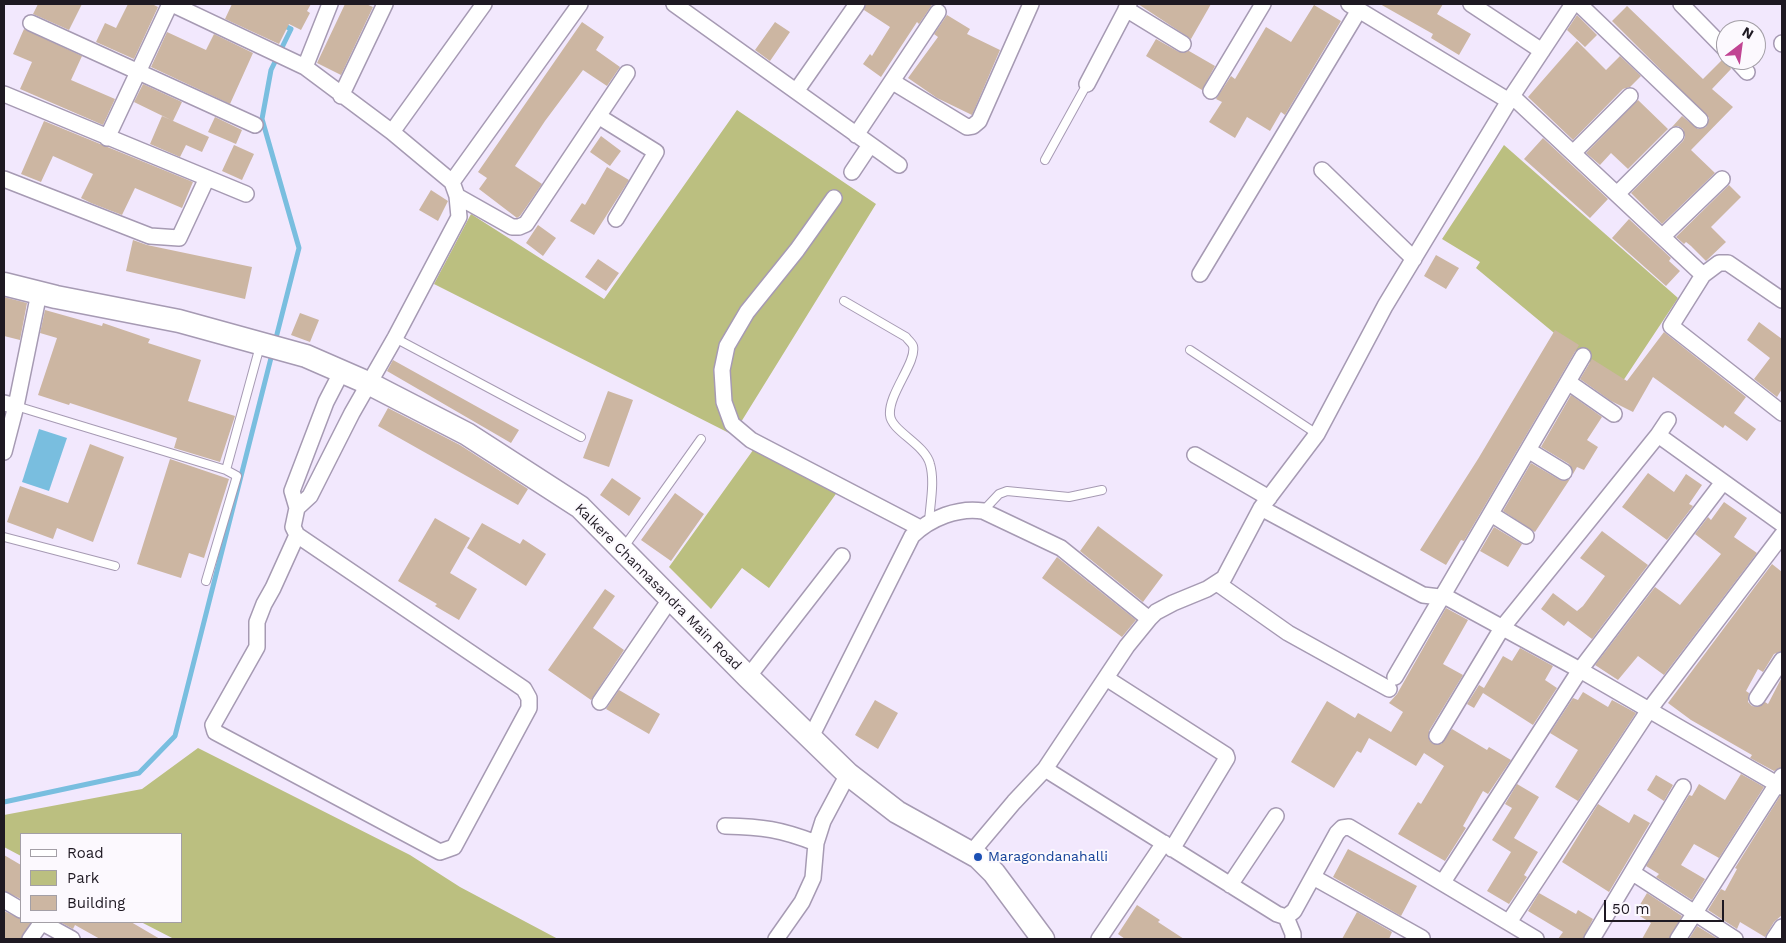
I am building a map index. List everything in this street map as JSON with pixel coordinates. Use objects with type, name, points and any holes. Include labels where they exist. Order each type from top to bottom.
[{"type":"main road","name":"Kalkere Channasandra Main Road","points":[[4,284],[179,321],[306,356],[368,383],[467,434],[572,502],[622,549],[748,677],[811,736],[848,774],[897,812],[978,857],[994,873],[1043,939]]},
{"type":"street","points":[[107,138],[171,4],[305,67],[340,96],[392,132],[454,189],[512,227],[519,228],[526,224],[627,73]]},
{"type":"street","points":[[305,67],[330,4]]},
{"type":"street","points":[[340,96],[385,4]]},
{"type":"street","points":[[392,132],[484,4]]},
{"type":"street","points":[[297,508],[310,496],[368,383],[395,338],[459,217],[454,189],[580,4]]},
{"type":"street","points":[[674,4],[797,90],[899,165]]},
{"type":"street","points":[[797,90],[857,4]]},
{"type":"street","points":[[892,82],[967,127],[973,126],[979,121],[1031,4]]},
{"type":"street","points":[[1211,91],[1263,4]]},
{"type":"street","points":[[1471,4],[1542,51]]},
{"type":"street","points":[[970,853],[1045,769],[1127,646],[1156,612],[1224,578],[1265,503],[1317,434],[1385,306],[1511,98],[1573,4]]},
{"type":"street","points":[[1578,4],[1700,120]]},
{"type":"street","points":[[1681,4],[1716,40]]},
{"type":"street","points":[[1087,84],[1128,7],[1183,44]]},
{"type":"street","points":[[1200,274],[1354,7],[1511,98],[1703,274]]},
{"type":"street","points":[[856,135],[938,12]]},
{"type":"street","points":[[31,23],[255,125]]},
{"type":"street","points":[[4,94],[246,194]]},
{"type":"street","points":[[1573,153],[1630,96]]},
{"type":"street","points":[[598,116],[656,152],[616,219]]},
{"type":"street","points":[[1617,194],[1676,135]]},
{"type":"street","points":[[852,172],[870,145]]},
{"type":"street","points":[[1322,170],[1414,259]]},
{"type":"street","points":[[4,178],[150,236],[179,238],[207,178]]},
{"type":"street","points":[[1662,236],[1722,180]]},
{"type":"street","points":[[834,198],[797,250],[747,312],[727,346],[722,370],[724,402],[732,424],[751,440],[924,525]]},
{"type":"street","points":[[1782,300],[1728,263],[1719,263],[1703,274],[1671,326],[1782,413]]},
{"type":"street","points":[[4,452],[10,405],[39,292]]},
{"type":"street","points":[[1217,583],[1288,634],[1392,683],[1583,356]]},
{"type":"street","points":[[297,535],[257,622],[257,647],[213,725],[216,732],[440,852],[449,851],[454,848],[529,708],[529,698],[524,688],[297,535],[292,527],[297,508],[292,491],[326,402],[342,371]]},
{"type":"street","points":[[1568,382],[1614,414]]},
{"type":"street","points":[[1437,736],[1502,628],[1658,435],[1668,420]]},
{"type":"street","points":[[1658,435],[1782,524]]},
{"type":"street","points":[[1528,450],[1564,472]]},
{"type":"street","points":[[1195,454],[1265,503],[1423,596],[1442,597],[1502,628],[1781,782],[1678,939]]},
{"type":"street","points":[[1443,882],[1580,670],[1723,482]]},
{"type":"street","points":[[811,736],[912,536],[924,525],[970,509],[983,511],[1061,548],[1150,619]]},
{"type":"street","points":[[1491,514],[1526,536]]},
{"type":"street","points":[[1509,922],[1649,710],[1782,535]]},
{"type":"street","points":[[748,677],[842,556]]},
{"type":"street","points":[[600,702],[671,598]]},
{"type":"street","points":[[1757,698],[1782,660]]},
{"type":"street","points":[[1102,938],[1168,846],[1227,758],[1226,755],[1106,678]]},
{"type":"street","points":[[1045,769],[1230,885],[1286,917],[1293,934],[1293,939]]},
{"type":"street","points":[[776,939],[802,902],[813,878],[816,843],[822,822],[848,774]]},
{"type":"street","points":[[1592,939],[1683,787]]},
{"type":"street","points":[[1230,885],[1276,816]]},
{"type":"street","points":[[725,826],[765,827],[788,832],[816,843]]},
{"type":"street","points":[[1286,917],[1294,911],[1337,833],[1342,828],[1349,827],[1536,939]]},
{"type":"street","points":[[1633,873],[1735,939]]},
{"type":"street","points":[[1313,877],[1422,938]]},
{"type":"street","points":[[4,900],[20,909]]},
{"type":"street","points":[[30,939],[41,923]]},
{"type":"street","points":[[44,923],[72,939]]},
{"type":"street","points":[[1774,939],[1782,926]]},
{"type":"lane","points":[[1045,160],[1087,84]]},
{"type":"lane","points":[[844,300],[906,337],[913,345],[913,355],[890,407],[890,417],[895,425],[926,454],[931,464],[932,485],[924,525]]},
{"type":"lane","points":[[395,338],[581,437]]},
{"type":"lane","points":[[226,470],[260,344]]},
{"type":"lane","points":[[1190,350],[1317,434]]},
{"type":"lane","points":[[10,405],[226,470],[237,476],[206,582]]},
{"type":"lane","points":[[622,549],[701,439]]},
{"type":"lane","points":[[983,511],[998,494],[1006,491],[1069,497],[1102,490]]},
{"type":"lane","points":[[4,537],[115,566]]},
{"type":"green space","points":[[737,110],[876,204],[733,435],[434,284],[471,214],[604,299]]},
{"type":"green space","points":[[1504,145],[1678,298],[1619,387],[1476,268],[1480,262],[1442,239]]},
{"type":"green space","points":[[756,446],[838,491],[769,588],[742,568],[711,609],[669,567]]},
{"type":"green space","points":[[198,748],[410,855],[460,887],[558,939],[174,939],[143,923],[182,923],[182,833],[20,833],[20,855],[4,847],[4,815],[142,789]]},
{"type":"water","points":[[39,429],[67,438],[49,491],[22,482]]},
{"type":"building","points":[[38,4],[82,4],[69,30],[33,14]]},
{"type":"building","points":[[128,4],[152,4],[158,7],[134,59],[96,42],[105,23],[116,28]]},
{"type":"building","points":[[232,4],[311,4],[307,11],[310,13],[301,30],[289,24],[279,44],[225,19]]},
{"type":"building","points":[[345,4],[366,4],[373,7],[341,75],[317,63]]},
{"type":"building","points":[[866,4],[932,5],[919,24],[917,22],[881,77],[863,64],[870,54],[872,56],[890,27],[864,10]]},
{"type":"building","points":[[1138,4],[1211,4],[1191,39]]},
{"type":"building","points":[[1380,4],[1443,4],[1437,14],[1471,34],[1459,55],[1431,38],[1433,34]]},
{"type":"building","points":[[1314,5],[1341,21],[1285,115],[1281,112],[1270,131],[1247,117],[1235,138],[1209,122],[1222,102],[1216,99],[1231,76],[1235,79],[1266,27],[1291,42]]},
{"type":"building","points":[[1627,6],[1703,79],[1716,66],[1716,70],[1730,70],[1712,89],[1733,107],[1691,150],[1715,173],[1662,224],[1631,193],[1683,141],[1685,137],[1683,129],[1678,126],[1672,127],[1682,116],[1698,129],[1706,127],[1709,118],[1612,21]]},
{"type":"building","points":[[947,15],[970,29],[967,34],[1000,50],[972,115],[937,98],[908,78],[938,37],[934,34]]},
{"type":"building","points":[[1577,15],[1597,35],[1585,47],[1567,30]]},
{"type":"building","points":[[582,22],[604,37],[596,50],[620,67],[607,86],[583,70],[545,121],[515,166],[542,184],[517,218],[479,189],[487,178],[478,172]]},
{"type":"building","points":[[775,22],[790,32],[770,61],[755,50]]},
{"type":"building","points":[[24,29],[82,56],[71,80],[115,99],[103,125],[20,89],[32,62],[13,54]]},
{"type":"building","points":[[167,32],[206,50],[214,34],[253,53],[230,104],[151,67]]},
{"type":"building","points":[[1156,39],[1179,52],[1189,51],[1215,66],[1202,90],[1146,56]]},
{"type":"building","points":[[1577,41],[1606,70],[1620,56],[1641,76],[1630,87],[1623,89],[1573,140],[1528,97]]},
{"type":"building","points":[[143,84],[182,102],[173,121],[134,102]]},
{"type":"building","points":[[1638,100],[1668,129],[1628,169],[1611,153],[1600,165],[1586,153]]},
{"type":"building","points":[[162,116],[209,137],[202,152],[186,145],[180,157],[150,144]]},
{"type":"building","points":[[215,117],[242,130],[236,144],[208,132]]},
{"type":"building","points":[[44,121],[193,182],[182,208],[135,188],[122,215],[91,203],[81,198],[93,174],[53,156],[41,182],[21,174]]},
{"type":"building","points":[[601,136],[621,151],[610,166],[590,152]]},
{"type":"building","points":[[1543,138],[1608,199],[1590,218],[1524,159]]},
{"type":"building","points":[[234,145],[254,154],[242,180],[222,171]]},
{"type":"building","points":[[607,167],[629,180],[594,235],[570,221],[582,203],[585,205]]},
{"type":"building","points":[[1729,185],[1741,197],[1711,227],[1726,242],[1706,261],[1686,242],[1684,244],[1676,237]]},
{"type":"building","points":[[431,190],[448,201],[438,221],[419,210]]},
{"type":"building","points":[[1629,219],[1671,258],[1669,261],[1680,271],[1666,286],[1612,238]]},
{"type":"building","points":[[538,225],[556,238],[543,256],[526,243]]},
{"type":"building","points":[[133,240],[147,245],[252,267],[245,299],[126,271]]},
{"type":"building","points":[[1436,255],[1459,268],[1446,289],[1424,276]]},
{"type":"building","points":[[598,259],[619,273],[606,291],[585,277]]},
{"type":"building","points":[[4,297],[27,303],[20,340],[4,336]]},
{"type":"building","points":[[45,310],[102,326],[103,323],[150,339],[148,343],[201,360],[188,401],[235,416],[220,462],[174,448],[177,438],[70,403],[69,405],[38,395],[57,338],[40,333]]},
{"type":"building","points":[[300,313],[319,320],[310,342],[291,335]]},
{"type":"building","points":[[1759,322],[1782,339],[1782,389],[1777,397],[1754,379],[1770,358],[1747,340]]},
{"type":"building","points":[[1555,330],[1579,345],[1464,541],[1461,540],[1446,565],[1420,550],[1478,459]]},
{"type":"building","points":[[1664,332],[1746,397],[1734,413],[1756,429],[1747,441],[1725,425],[1723,428],[1653,377],[1633,412],[1611,401],[1580,379],[1592,359],[1627,381]]},
{"type":"building","points":[[393,360],[519,430],[511,443],[387,371]]},
{"type":"building","points":[[608,391],[633,400],[609,467],[583,458]]},
{"type":"building","points":[[1571,395],[1602,417],[1587,440],[1598,447],[1584,470],[1577,467],[1573,474],[1569,464],[1541,447]]},
{"type":"building","points":[[388,408],[460,445],[528,489],[518,505],[378,426]]},
{"type":"building","points":[[90,444],[124,457],[93,542],[57,528],[53,539],[7,522],[20,486],[68,503]]},
{"type":"building","points":[[170,459],[229,479],[204,558],[189,553],[181,578],[137,564]]},
{"type":"building","points":[[1531,463],[1560,480],[1570,479],[1535,532],[1503,511]]},
{"type":"building","points":[[1648,473],[1674,492],[1686,474],[1702,485],[1689,504],[1693,506],[1667,540],[1622,507]]},
{"type":"building","points":[[612,478],[641,498],[629,516],[600,495]]},
{"type":"building","points":[[675,493],[704,514],[671,561],[641,540]]},
{"type":"building","points":[[1724,502],[1747,518],[1734,537],[1757,553],[1664,675],[1638,656],[1618,680],[1595,665],[1655,587],[1680,605],[1721,554],[1695,534],[1708,517],[1711,520]]},
{"type":"building","points":[[435,518],[470,538],[450,573],[477,589],[459,620],[435,606],[437,604],[398,581]]},
{"type":"building","points":[[482,523],[520,544],[523,539],[546,554],[526,586],[467,548]]},
{"type":"building","points":[[1098,526],[1163,575],[1143,602],[1080,551]]},
{"type":"building","points":[[1494,527],[1522,544],[1508,567],[1480,551]]},
{"type":"building","points":[[1602,531],[1648,565],[1592,639],[1568,621],[1564,626],[1541,609],[1553,593],[1577,611],[1583,606],[1605,576],[1580,558]]},
{"type":"building","points":[[1057,557],[1136,620],[1122,637],[1042,578]]},
{"type":"building","points":[[1772,564],[1782,572],[1782,651],[1774,654],[1763,672],[1758,669],[1746,691],[1749,693],[1748,702],[1752,706],[1757,707],[1765,702],[1768,704],[1782,677],[1782,767],[1774,771],[1750,758],[1752,755],[1691,720],[1668,703]]},
{"type":"building","points":[[605,589],[615,596],[593,628],[624,650],[591,700],[548,670]]},
{"type":"building","points":[[1446,608],[1468,620],[1443,664],[1463,675],[1429,731],[1429,740],[1433,744],[1441,744],[1452,729],[1487,750],[1489,747],[1511,760],[1488,794],[1483,791],[1463,826],[1466,828],[1445,861],[1398,834],[1418,802],[1421,804],[1444,766],[1424,753],[1416,766],[1369,738],[1361,753],[1357,751],[1334,788],[1291,762],[1327,701],[1355,718],[1358,713],[1391,732],[1403,712],[1389,703],[1397,694]]},
{"type":"building","points":[[1520,648],[1553,666],[1545,680],[1557,688],[1533,725],[1483,693],[1474,708],[1467,704],[1479,685],[1484,688],[1503,656],[1512,661]]},
{"type":"building","points":[[619,690],[660,714],[649,734],[606,709]]},
{"type":"building","points":[[1583,692],[1608,707],[1612,700],[1636,713],[1578,801],[1555,787],[1578,750],[1550,733],[1573,698],[1578,700]]},
{"type":"building","points":[[875,700],[898,713],[878,749],[855,735]]},
{"type":"building","points":[[1741,774],[1764,787],[1719,858],[1694,844],[1681,865],[1705,879],[1692,900],[1656,877],[1659,874],[1646,866],[1689,795],[1692,796],[1699,784],[1725,800]]},
{"type":"building","points":[[1656,775],[1673,785],[1664,801],[1647,790]]},
{"type":"building","points":[[1517,784],[1539,797],[1514,838],[1538,852],[1524,875],[1527,877],[1509,904],[1487,891],[1511,852],[1492,840],[1512,808],[1505,804]]},
{"type":"building","points":[[1780,796],[1782,796],[1782,915],[1774,922],[1765,937],[1740,922],[1737,929],[1708,910],[1721,889],[1725,891],[1737,869],[1735,868]]},
{"type":"building","points":[[1598,804],[1629,823],[1634,814],[1650,823],[1609,892],[1562,862]]},
{"type":"building","points":[[1348,849],[1417,886],[1401,916],[1333,877]]},
{"type":"building","points":[[4,855],[20,864],[20,899],[4,891]]},
{"type":"building","points":[[1539,893],[1576,914],[1578,910],[1593,919],[1583,939],[1558,939],[1563,932],[1528,911]]},
{"type":"building","points":[[1647,893],[1682,916],[1669,939],[1642,939],[1651,923],[1635,913]]},
{"type":"building","points":[[1137,905],[1184,939],[1125,939],[1118,934]]},
{"type":"building","points":[[4,911],[20,919],[20,923],[30,923],[21,939],[4,939]]},
{"type":"building","points":[[1357,912],[1392,932],[1389,939],[1342,939]]},
{"type":"building","points":[[62,923],[133,923],[160,939],[100,939],[75,925],[73,929]]},
{"type":"building","points":[[1697,926],[1718,939],[1689,939]]},
{"type":"waterway","points":[[276,338],[299,248],[262,119],[271,70],[291,29],[283,25]]},
{"type":"waterway","points":[[4,802],[139,773],[175,736],[272,354]]},
{"type":"place","name":"Maragondanahalli","points":[[978,857]]}]
